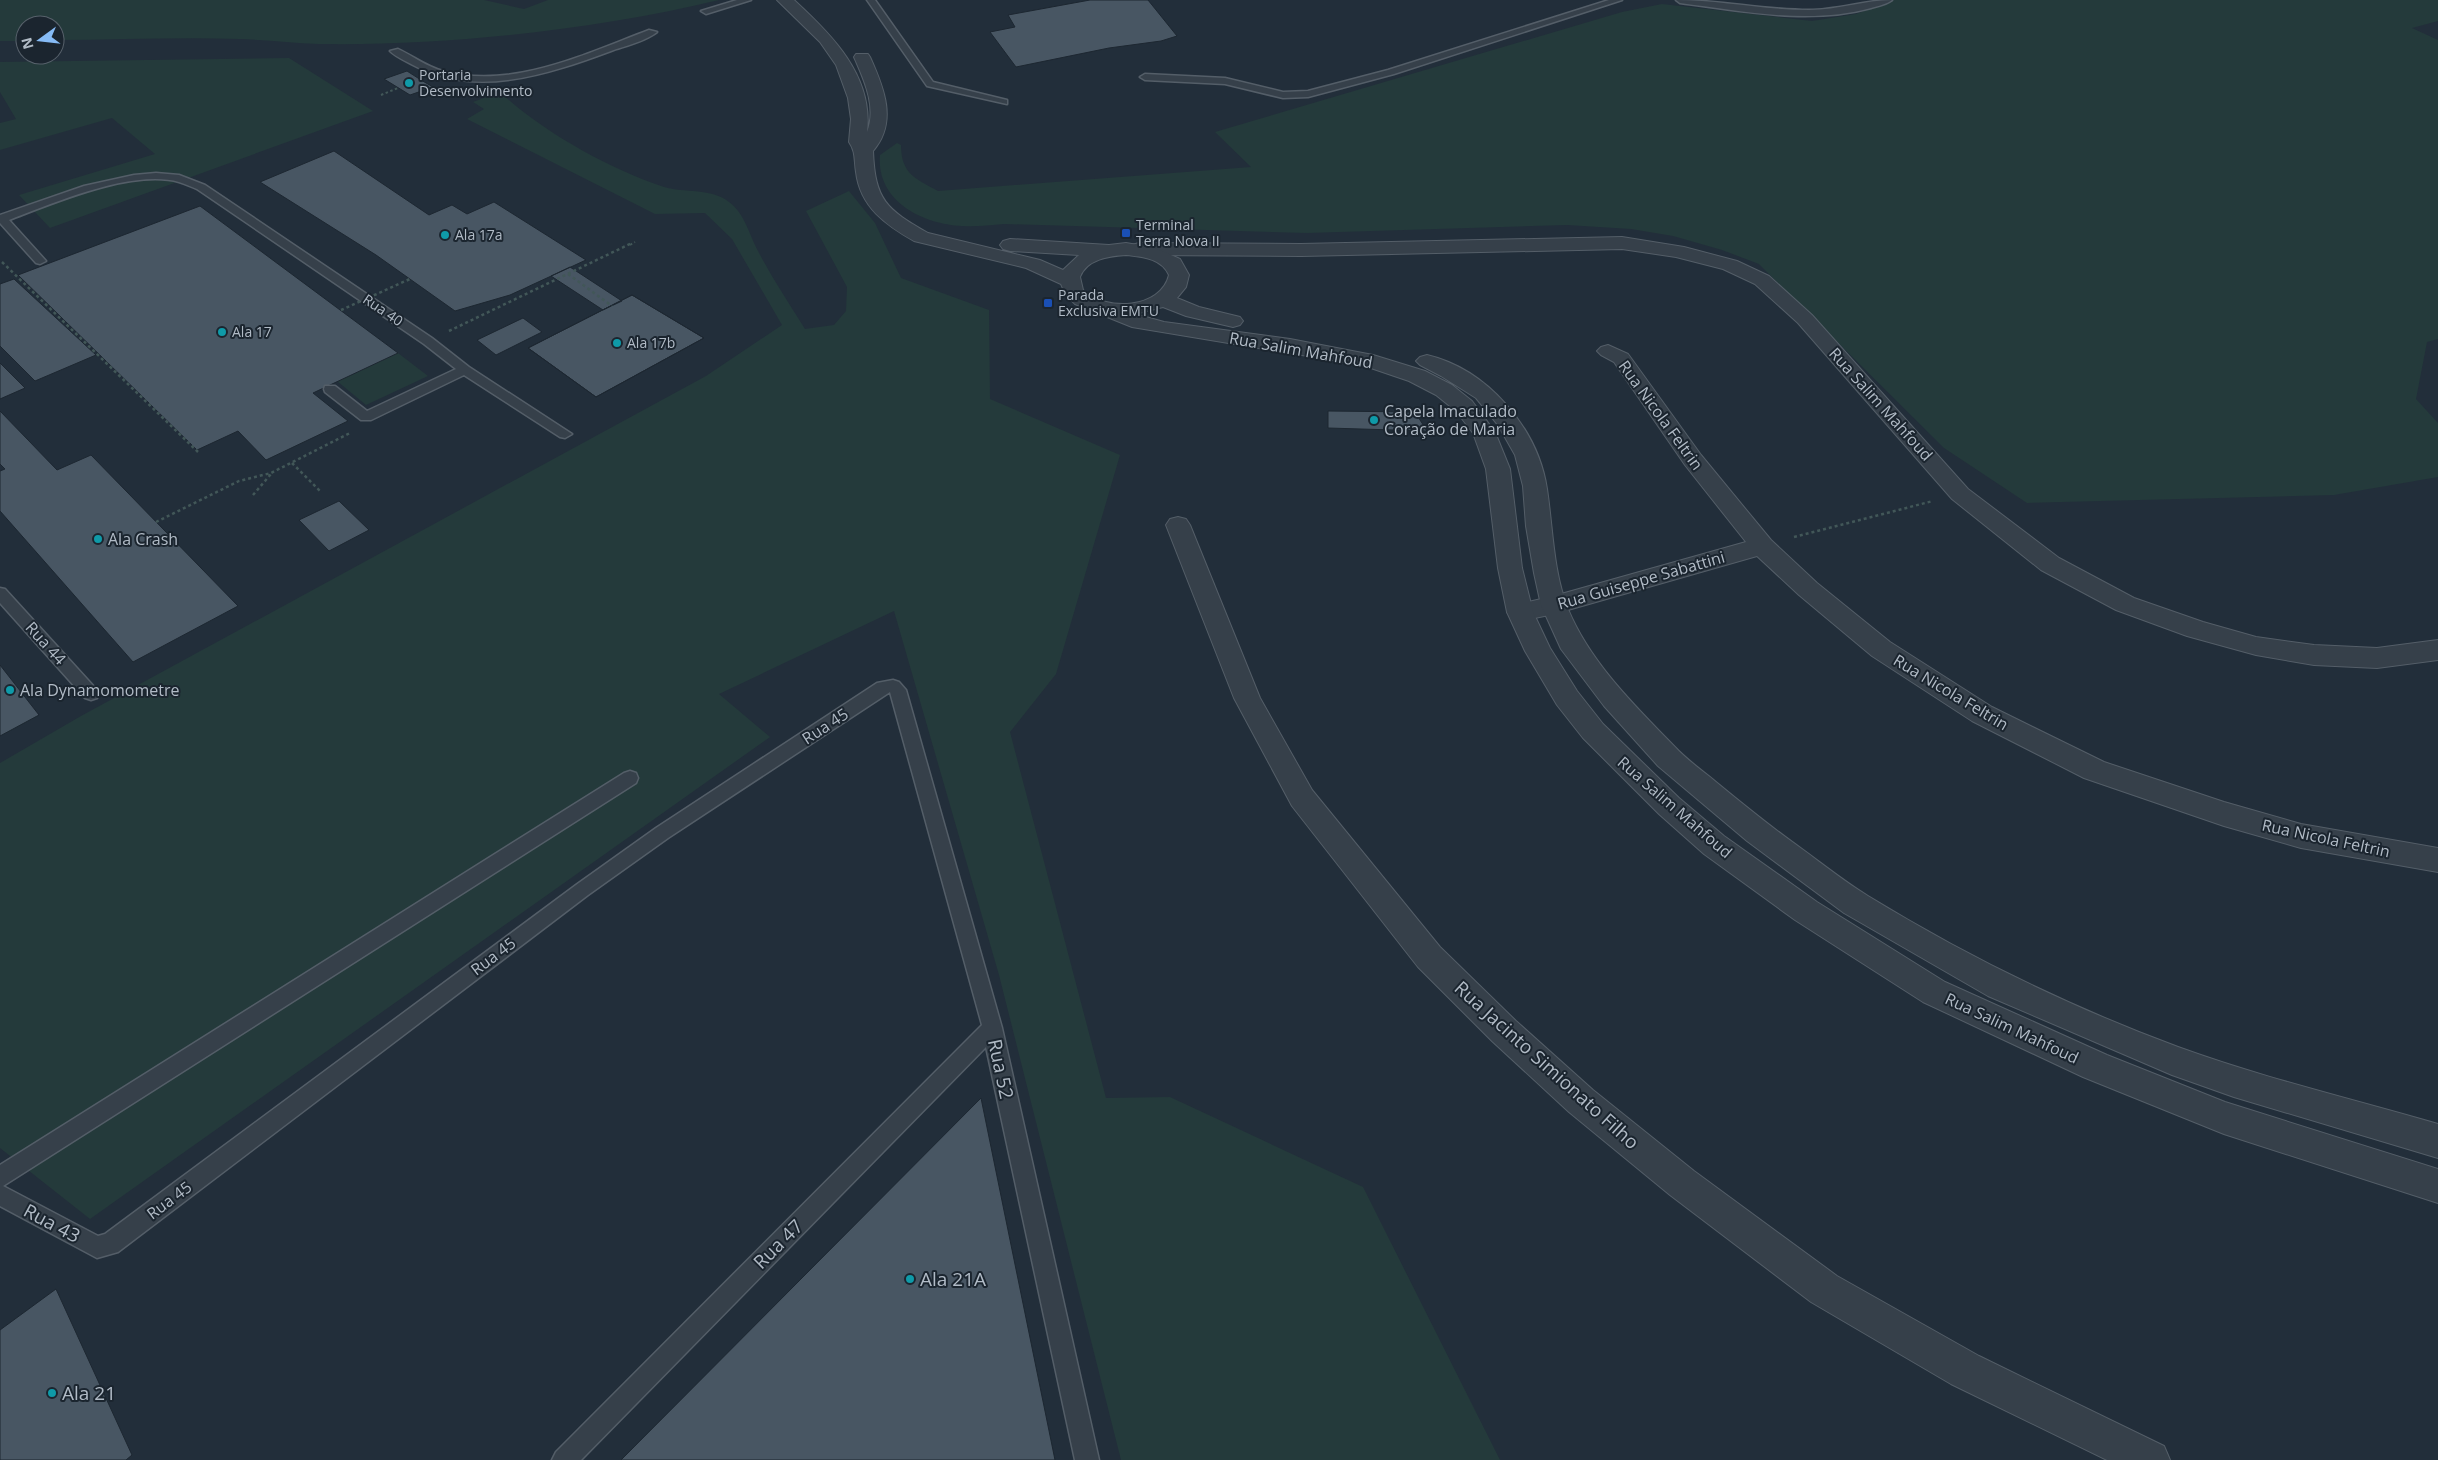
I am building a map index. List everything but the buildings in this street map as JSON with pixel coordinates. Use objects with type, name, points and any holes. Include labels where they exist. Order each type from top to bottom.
[{"type":"street","points":[[786,0],[824,35],[842,58],[853,82],[860,121],[858,142],[864,150],[865,173],[873,200],[882,211],[921,237],[1033,264],[1070,281]]},
{"type":"street","points":[[806,0],[840,31]]},
{"type":"street","points":[[853,45],[859,52],[871,76],[880,120],[874,141],[864,150]]},
{"type":"street","points":[[921,237],[1039,248],[1139,249],[1165,257],[1174,264],[1179,272],[1180,281],[1175,291],[1165,300],[1149,307],[1129,310],[1110,309],[1092,305],[1080,298],[1072,290],[1070,281],[1072,271],[1081,262],[1094,255],[1111,250]]},
{"type":"street","name":"Rua Salim Mahfoud","points":[[1139,249],[1301,250],[1622,242],[1677,251],[1730,264],[1762,280],[1805,319],[1960,494],[2050,564],[2125,604],[2196,629],[2256,646],[2314,656],[2377,658],[2438,650]]},
{"type":"street","name":"Rua Salim Mahfoud","points":[[1179,272],[1218,256],[1301,250]]},
{"type":"street","name":"Rua Salim Mahfoud","points":[[1165,300],[1193,312],[1216,318],[1377,345],[1418,357],[1449,371],[1484,393],[1508,422],[1526,455],[1536,486],[1541,549],[1554,605],[1570,642],[1614,699],[1668,758],[1756,833],[1855,904],[2000,986],[2172,1060],[2234,1081],[2438,1141]]},
{"type":"street","name":"Rua Salim Mahfoud","points":[[1092,305],[1139,322],[1164,328],[1290,345],[1366,359],[1417,376],[1444,390],[1464,406],[1484,432],[1498,469],[1510,568],[1520,612],[1538,651],[1567,698],[1593,732],[1669,806],[1714,845],[1806,911],[1934,992],[2095,1066],[2224,1118],[2438,1186]]},
{"type":"street","name":"Rua Nicola Feltrin","points":[[1608,351],[1621,358],[1693,460],[1762,546],[1808,590],[1881,649],[1982,714],[2094,770],[2224,814],[2301,836],[2417,858],[2438,860]]},
{"type":"street","name":"Rua Jacinto Simionato Filho","points":[[1178,525],[1247,698],[1302,798],[1429,957],[1504,1031],[1581,1101],[1682,1183],[1824,1289],[1965,1370],[2150,1460]]},
{"type":"street","name":"Rua Guiseppe Sabattini","points":[[1520,612],[1554,605],[1762,546]]},
{"type":"lane","points":[[706,11],[747,0]]},
{"type":"lane","points":[[872,0],[930,84],[1003,102]]},
{"type":"lane","points":[[1145,76],[1225,81],[1283,95],[1308,94],[1400,70],[1618,0]]},
{"type":"lane","points":[[1680,0],[1796,13],[1828,14],[1857,10],[1888,0]]},
{"type":"lane","points":[[395,51],[439,73],[481,79],[498,78],[563,64],[652,32]]},
{"type":"lane","points":[[860,121],[880,120]]},
{"type":"lane","name":"Rua 40","points":[[3,220],[68,195],[145,178],[178,178],[201,187],[428,341],[465,370],[565,434]]},
{"type":"lane","points":[[3,220],[40,261]]},
{"type":"lane","points":[[330,389],[366,417],[465,370]]},
{"type":"lane","name":"Rua 44","points":[[0,593],[91,694]]},
{"type":"lane","name":"Rua 52","points":[[893,686],[898,690],[992,1028],[1087,1460]]},
{"type":"lane","name":"Rua 45","points":[[105,1246],[582,890],[662,833],[883,688],[893,686]]},
{"type":"lane","points":[[0,1177],[630,778]]},
{"type":"lane","name":"Rua 47","points":[[564,1460],[992,1028]]},
{"type":"lane","name":"Rua 43","points":[[0,1195],[97,1247],[105,1246]]},
{"type":"path","points":[[381,94],[398,88]]},
{"type":"path","points":[[428,341],[635,242]]},
{"type":"path","points":[[2,262],[198,452]]},
{"type":"path","points":[[568,274],[612,306]]},
{"type":"path","points":[[341,310],[410,279]]},
{"type":"path","points":[[156,522],[238,481],[271,473],[355,431]]},
{"type":"path","points":[[292,463],[322,492]]},
{"type":"path","points":[[253,495],[271,473]]},
{"type":"path","points":[[1762,546],[1960,494]]},
{"type":"green space","points":[[0,0],[484,0],[524,9],[548,0],[719,0],[671,11],[571,28],[469,39],[368,44],[319,44],[217,38],[65,40],[65,15],[15,15],[15,41],[0,41]]},
{"type":"green space","points":[[1894,0],[2438,0],[2438,21],[2412,28],[2438,40],[2438,339],[2427,342],[2416,399],[2438,423],[2438,477],[2334,495],[2027,503],[1944,448],[1759,264],[1722,250],[1673,236],[1631,229],[1567,225],[1307,233],[1004,224],[962,226],[932,221],[904,207],[886,185],[881,171],[880,155],[897,143],[901,145],[904,163],[911,174],[938,191],[1251,167],[1215,132],[1622,12],[1662,4],[1812,21],[1856,14]]},
{"type":"green space","points":[[289,58],[373,111],[50,228],[19,195],[155,154],[112,118],[0,150],[0,123],[16,119],[0,92],[0,62],[15,62],[15,65],[65,65],[65,61]]},
{"type":"green space","points":[[500,92],[517,107],[556,135],[621,170],[664,187],[706,193],[729,202],[743,218],[763,261],[805,329],[834,325],[846,311],[847,287],[806,211],[849,191],[875,223],[901,278],[989,310],[990,399],[1120,455],[1056,674],[1010,732],[1106,1098],[1170,1097],[1363,1187],[1500,1460],[1121,1460],[999,975],[894,611],[719,694],[770,737],[90,1219],[0,1148],[0,763],[81,716],[706,376],[782,325],[732,239],[705,213],[655,214],[467,119],[484,109],[473,102]]},
{"type":"green space","points":[[398,353],[428,376],[366,405],[337,381]]},
{"type":"place","name":"Portaria Desenvolvimento","points":[[409,83]]},
{"type":"place","name":"Terminal Terra Nova II","points":[[1126,233]]},
{"type":"place","name":"Ala 17a","points":[[445,235]]},
{"type":"place","name":"Parada Exclusiva EMTU","points":[[1048,303]]},
{"type":"place","name":"Ala 17","points":[[222,332]]},
{"type":"place","name":"Ala 17b","points":[[617,343]]},
{"type":"place","name":"Capela Imaculado Coração de Maria","points":[[1374,420]]},
{"type":"place","name":"Ala Crash","points":[[98,539]]},
{"type":"place","name":"Ala Dynamomometre","points":[[10,690]]},
{"type":"place","name":"Ala 21A","points":[[910,1279]]},
{"type":"place","name":"Ala 21","points":[[52,1393]]}]
